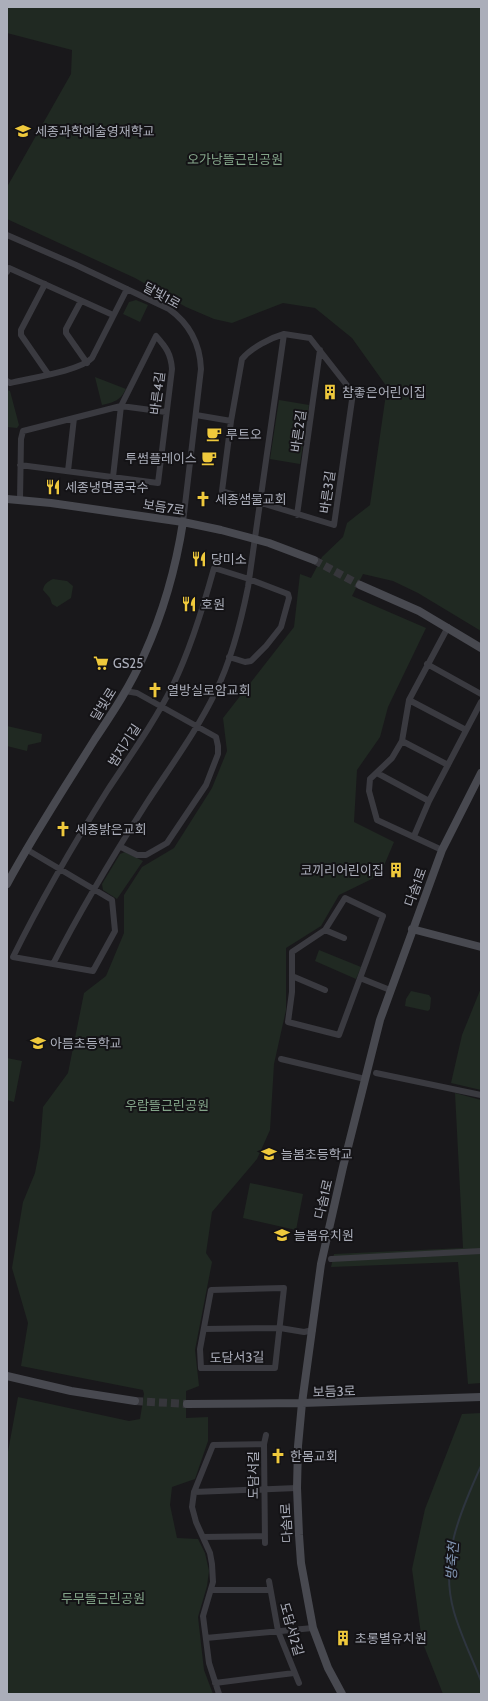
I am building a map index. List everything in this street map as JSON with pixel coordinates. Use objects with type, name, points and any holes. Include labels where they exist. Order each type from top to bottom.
[{"type":"street","name":"달빛1로","points":[[7,235],[127,288],[169,309],[181,318],[191,330],[196,339],[201,360],[196,415],[182,522]]},
{"type":"street","points":[[7,272],[9,268],[113,315]]},
{"type":"street","points":[[45,284],[21,330],[21,335],[48,374]]},
{"type":"street","points":[[7,381],[10,383],[87,364],[92,358],[127,288]]},
{"type":"street","points":[[81,301],[66,329],[66,333],[87,364]]},
{"type":"street","points":[[26,849],[60,869],[95,890],[112,900],[115,931],[93,971],[53,964],[74,925],[95,890],[147,804],[197,727],[217,690],[230,657],[241,621],[249,579],[284,334],[310,338],[320,350]]},
{"type":"street","name":"바른3길","points":[[284,334],[277,336],[246,354],[242,358],[231,421],[222,491],[334,526],[353,393],[320,350]]},
{"type":"street","name":"바른4길","points":[[20,464],[158,483],[172,369],[171,358],[167,348],[156,336],[121,406]]},
{"type":"street","name":"바른2길","points":[[297,515],[320,350]]},
{"type":"street","points":[[113,477],[121,406]]},
{"type":"street","points":[[20,500],[21,438],[23,431],[121,406],[166,412]]},
{"type":"street","points":[[196,415],[231,421]]},
{"type":"street","points":[[68,470],[74,418]]},
{"type":"street","name":"보듬7로","points":[[7,499],[182,522],[255,539],[314,560]]},
{"type":"street","name":"달빛로","points":[[7,884],[26,849],[125,691],[144,656],[156,626],[170,583],[179,549],[182,522]]},
{"type":"street","name":"범지기길","points":[[53,964],[13,957],[30,922],[60,869],[108,790],[140,743],[162,706],[191,643],[214,568],[249,579],[288,594],[289,598],[285,616],[277,632],[251,661],[245,662],[230,657]]},
{"type":"street","points":[[360,585],[420,611],[481,648]]},
{"type":"street","points":[[442,850],[377,820],[369,792],[370,780],[392,758],[402,742],[408,700],[448,627]]},
{"type":"street","points":[[427,664],[481,694]]},
{"type":"street","points":[[121,847],[137,855],[146,855],[167,843],[206,786],[218,754],[216,736],[137,693],[125,691]]},
{"type":"street","points":[[408,700],[466,730]]},
{"type":"street","points":[[414,836],[429,801],[481,702]]},
{"type":"street","points":[[402,742],[448,765]]},
{"type":"street","points":[[377,773],[429,801]]},
{"type":"street","name":"다솜1로","points":[[342,1694],[328,1668],[312,1628],[301,1563],[297,1488],[302,1404],[322,1259],[376,1032],[412,929],[442,850],[481,773]]},
{"type":"street","points":[[345,898],[383,916],[339,1035],[288,1022],[292,976],[292,952],[325,930],[345,898]]},
{"type":"street","points":[[412,929],[481,947]]},
{"type":"street","points":[[325,930],[344,938]]},
{"type":"street","points":[[292,976],[325,990]]},
{"type":"street","points":[[360,978],[390,990]]},
{"type":"street","points":[[281,1059],[365,1079]]},
{"type":"street","points":[[376,1073],[481,1095]]},
{"type":"street","points":[[331,1259],[481,1251]]},
{"type":"street","name":"도담서3길","points":[[284,1288],[280,1328],[274,1368],[201,1368],[200,1349],[211,1290],[284,1288]]},
{"type":"street","points":[[204,1329],[280,1328],[304,1332],[313,1330]]},
{"type":"street","points":[[7,1376],[71,1391],[135,1401]]},
{"type":"street","name":"보듬3로","points":[[187,1404],[302,1404],[481,1397]]},
{"type":"street","points":[[264,1444],[266,1435]]},
{"type":"street","name":"도담서길","points":[[219,1694],[209,1663],[203,1616],[213,1582],[212,1564],[192,1507],[194,1492],[213,1445],[264,1444],[266,1544]]},
{"type":"street","points":[[194,1492],[297,1488]]},
{"type":"street","points":[[202,1537],[265,1536]]},
{"type":"street","name":"도담서2길","points":[[269,1581],[278,1631],[299,1683]]},
{"type":"street","name":"도담서2길","points":[[211,1590],[270,1590]]},
{"type":"street","points":[[206,1638],[312,1628]]},
{"type":"street","name":"도담서2길","points":[[215,1683],[294,1673]]},
{"type":"green space","points":[[7,7],[481,7],[481,631],[418,593],[393,581],[363,574],[352,596],[426,628],[388,707],[380,737],[357,770],[354,822],[394,842],[380,875],[339,895],[321,926],[286,948],[286,1010],[274,1064],[270,1130],[257,1159],[212,1212],[206,1253],[212,1262],[195,1350],[199,1386],[186,1391],[186,1418],[208,1417],[208,1441],[195,1479],[172,1487],[170,1505],[177,1538],[198,1539],[205,1553],[209,1571],[207,1586],[198,1617],[204,1670],[213,1694],[7,1694],[7,1457],[18,1397],[129,1421],[140,1419],[144,1394],[143,1390],[21,1366],[28,1323],[12,1268],[23,1202],[35,1173],[40,1147],[43,1107],[68,1073],[84,993],[106,976],[124,933],[124,895],[142,867],[174,848],[212,788],[227,751],[223,718],[294,627],[300,574],[311,578],[322,557],[343,537],[347,523],[370,505],[387,387],[352,338],[315,308],[283,303],[232,323],[214,319],[186,307],[135,278],[7,219],[7,187],[71,74],[72,50],[7,33]]},
{"type":"green space","points":[[136,300],[148,305],[140,322],[123,314],[129,302]]},
{"type":"green space","points":[[95,377],[126,389],[116,400],[102,405]]},
{"type":"green space","points":[[7,390],[10,391],[19,425],[17,428],[7,427]]},
{"type":"green space","points":[[279,400],[309,405],[300,464],[270,459]]},
{"type":"green space","points":[[53,579],[67,581],[73,586],[71,598],[57,607],[52,604],[50,598],[43,590],[46,583]]},
{"type":"green space","points":[[7,726],[42,734],[41,742],[28,745],[27,751],[7,746]]},
{"type":"green space","points":[[125,852],[143,861],[117,899],[103,890],[102,884],[120,854]]},
{"type":"green space","points":[[319,950],[361,967],[356,979],[315,961]]},
{"type":"green space","points":[[481,988],[481,1090],[451,1083],[462,1035]]},
{"type":"green space","points":[[411,991],[429,995],[431,998],[430,1009],[428,1011],[405,1006],[406,999]]},
{"type":"green space","points":[[7,1058],[22,1061],[14,1102],[7,1100]]},
{"type":"green space","points":[[455,1093],[481,1100],[481,1383],[468,1384],[458,1262],[331,1267],[334,1254],[463,1248]]},
{"type":"green space","points":[[250,1183],[303,1194],[296,1230],[243,1218]]},
{"type":"green space","points":[[481,1413],[481,1694],[443,1694],[422,1641],[412,1569],[425,1509],[462,1414]]},
{"type":"waterway","name":"방축천","points":[[481,1466],[459,1519],[450,1555],[449,1574],[450,1593],[454,1612],[481,1681]]},
{"type":"tunnel","points":[[314,560],[360,585]]},
{"type":"tunnel","points":[[135,1401],[187,1404]]},
{"type":"place","name":"세종과학예술영재학교","points":[[23,131]]},
{"type":"place","name":"참좋은어린이집","points":[[330,392]]},
{"type":"place","name":"루트오","points":[[214,434]]},
{"type":"place","name":"투썸플레이스","points":[[209,458]]},
{"type":"place","name":"세종냉면콩국수","points":[[53,487]]},
{"type":"place","name":"세종샘물교회","points":[[203,499]]},
{"type":"place","name":"당미소","points":[[199,559]]},
{"type":"place","name":"호원","points":[[189,604]]},
{"type":"place","name":"GS25","points":[[101,663]]},
{"type":"place","name":"열방실로암교회","points":[[155,690]]},
{"type":"place","name":"세종밝은교회","points":[[63,829]]},
{"type":"place","name":"코끼리어린이집","points":[[396,870]]},
{"type":"place","name":"아름초등학교","points":[[38,1043]]},
{"type":"place","name":"늘봄초등학교","points":[[269,1154]]},
{"type":"place","name":"늘봄유치원","points":[[282,1235]]},
{"type":"place","name":"한몸교회","points":[[278,1456]]},
{"type":"place","name":"초롱별유치원","points":[[343,1638]]},
{"type":"park label","name":"오가낭뜰근린공원","points":[[235,159]]},
{"type":"park label","name":"우람뜰근린공원","points":[[167,1105]]},
{"type":"park label","name":"두무뜰근린공원","points":[[103,1598]]}]
